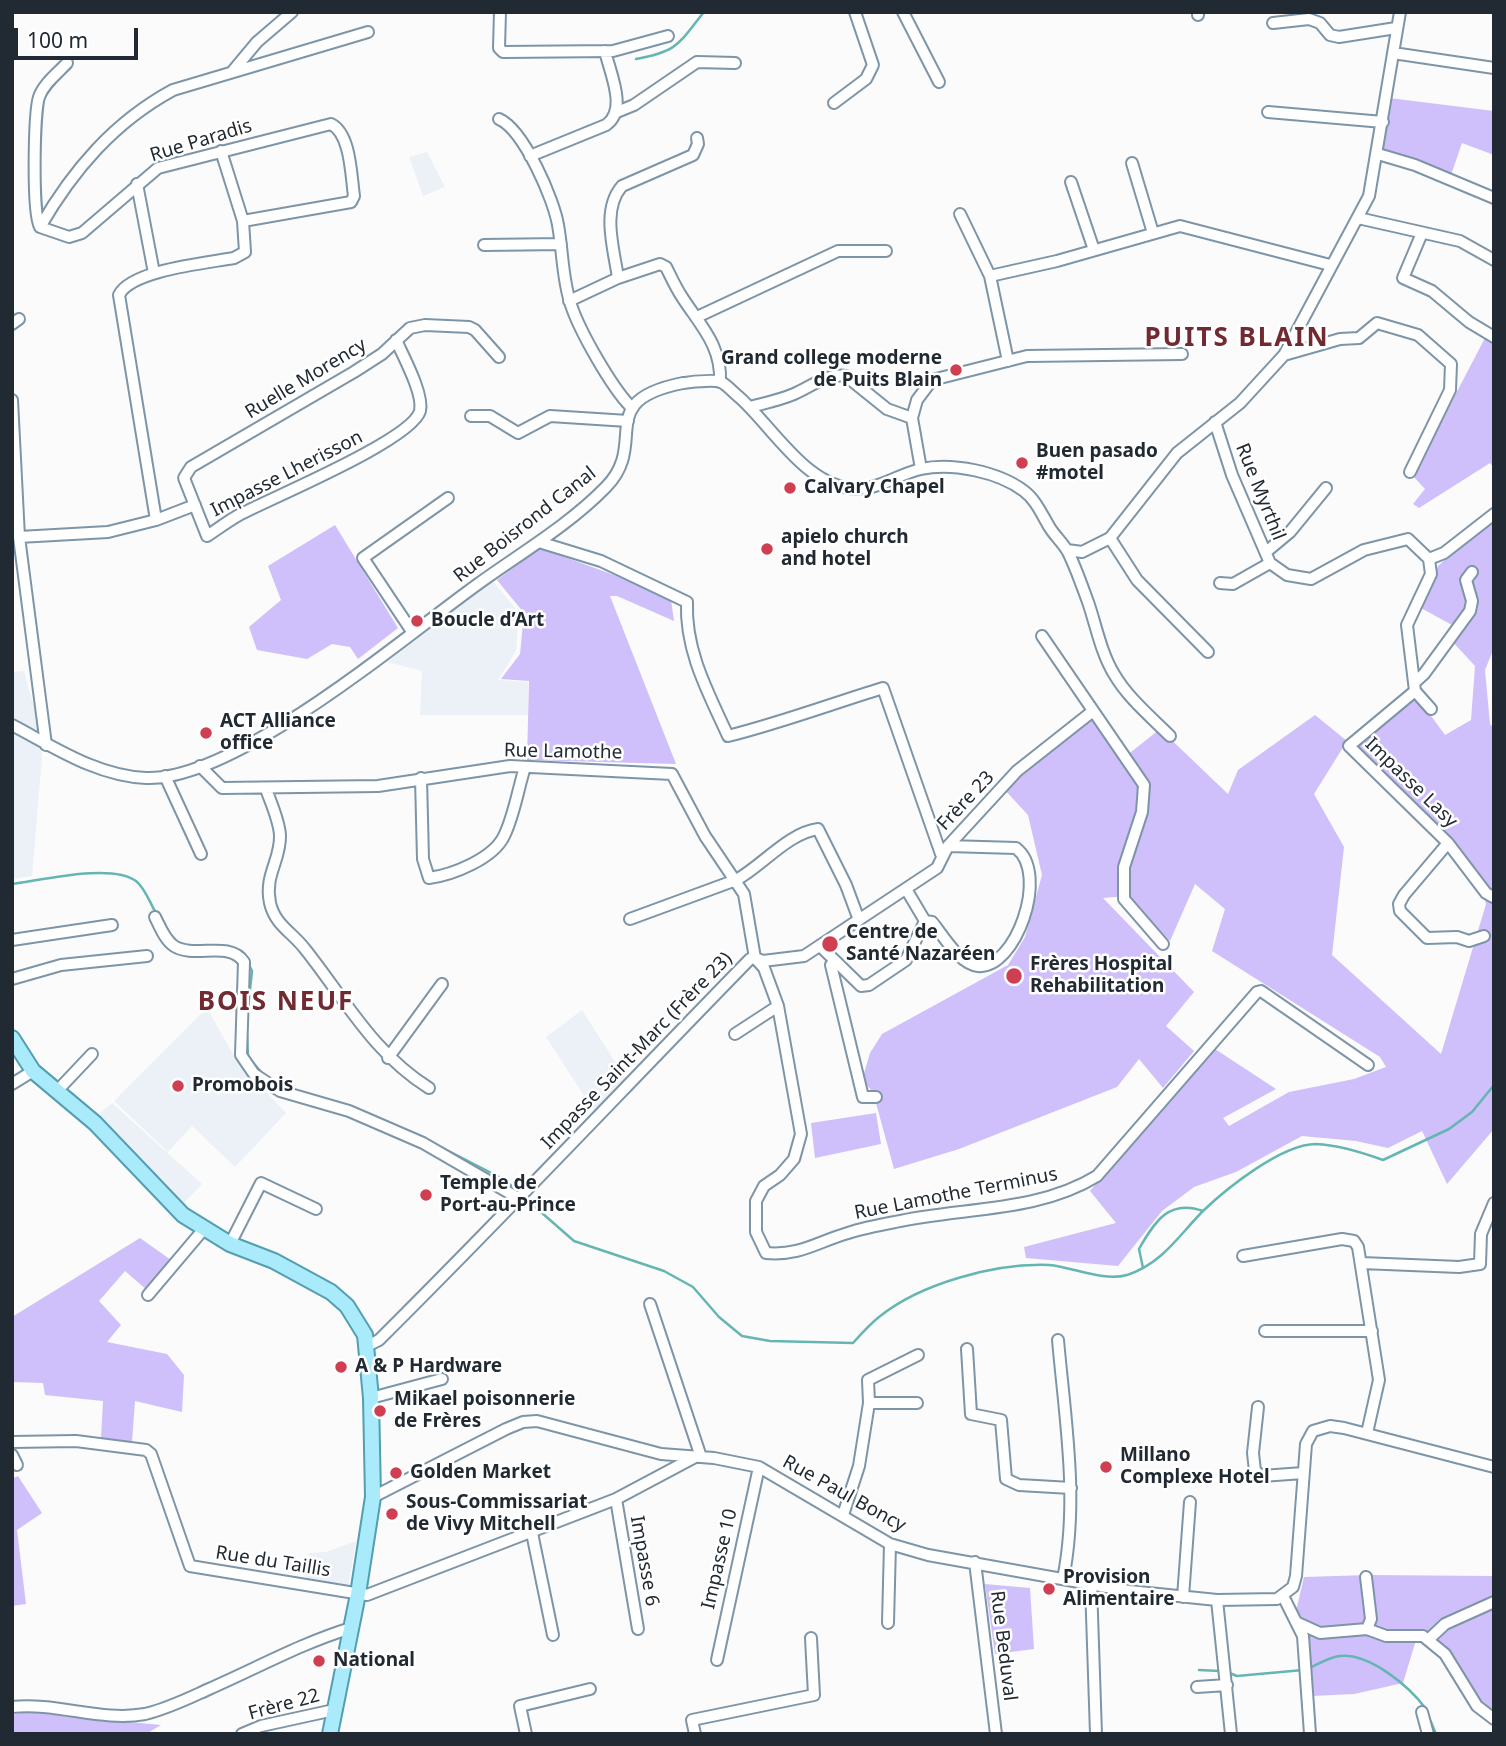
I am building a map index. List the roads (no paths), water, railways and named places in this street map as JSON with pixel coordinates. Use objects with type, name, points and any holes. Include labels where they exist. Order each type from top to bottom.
[{"type":"main road","points":[[12,1038],[33,1070],[95,1123],[176,1209],[203,1230],[274,1261],[331,1292],[358,1321],[367,1346],[373,1497],[358,1594],[330,1734]]},
{"type":"street","points":[[232,72],[257,42],[292,12]]},
{"type":"street","points":[[500,12],[499,48],[503,52],[605,51],[639,46],[668,36]]},
{"type":"street","points":[[834,103],[866,79],[873,65],[855,12]]},
{"type":"street","points":[[903,12],[939,82]]},
{"type":"street","points":[[1067,550],[1082,552],[1110,538],[1177,453],[1240,403],[1284,355],[1369,196],[1400,12]]},
{"type":"street","points":[[1273,23],[1309,19],[1320,23],[1330,36],[1339,37],[1396,28]]},
{"type":"street","points":[[67,63],[38,98],[35,183],[36,219],[40,227],[72,179],[110,133],[146,104],[173,90],[368,32]]},
{"type":"street","points":[[605,51],[617,112]]},
{"type":"street","points":[[1393,53],[1494,68]]},
{"type":"street","points":[[530,156],[606,125],[617,112],[697,62],[735,63]]},
{"type":"street","points":[[1268,112],[1383,122]]},
{"type":"street","points":[[499,119],[508,125],[530,156],[547,191],[558,222],[569,301],[618,394],[630,407],[638,398],[662,389],[685,383],[720,382],[750,407],[786,448],[808,468],[833,484],[848,488],[875,488],[921,469],[954,468],[1005,480],[1035,501],[1067,550],[1113,672],[1135,702],[1170,736]]},
{"type":"street","name":"Rue Paradis","points":[[40,227],[69,237],[82,233],[159,168],[331,124],[343,136],[353,200],[346,205],[243,221]]},
{"type":"street","points":[[618,278],[611,221],[615,195],[622,186],[693,155],[698,144],[697,138]]},
{"type":"street","points":[[156,520],[119,295],[127,285],[155,273],[241,256],[246,248],[243,221],[221,151]]},
{"type":"street","points":[[1378,154],[1415,165],[1494,198]]},
{"type":"street","points":[[1132,163],[1153,233]]},
{"type":"street","points":[[1071,182],[1094,250]]},
{"type":"street","points":[[137,184],[155,273]]},
{"type":"street","points":[[960,214],[990,276],[1009,361]]},
{"type":"street","points":[[1358,218],[1460,241],[1494,260]]},
{"type":"street","points":[[990,276],[1189,226],[1330,265]]},
{"type":"street","points":[[1422,233],[1403,278],[1432,291],[1469,322],[1494,337]]},
{"type":"street","points":[[484,245],[561,244]]},
{"type":"street","points":[[697,317],[838,251],[886,251]]},
{"type":"street","points":[[569,301],[618,278],[660,264],[666,267],[681,297],[716,348],[721,367],[720,382]]},
{"type":"street","points":[[1284,355],[1340,339],[1359,338],[1377,323],[1418,335],[1451,364],[1450,390],[1410,472]]},
{"type":"street","name":"Ruelle Morency","points":[[207,536],[184,478],[191,467],[354,372],[417,326],[469,327],[475,330],[499,357]]},
{"type":"street","name":"Impasse Lherisson","points":[[207,536],[237,516],[384,444],[413,423],[421,408],[419,393],[396,340]]},
{"type":"street","points":[[921,469],[912,418],[916,400],[932,380],[1027,356],[1182,354]]},
{"type":"street","points":[[750,407],[795,393],[829,376],[839,375],[846,376],[896,415],[912,418]]},
{"type":"street","points":[[12,400],[13,465],[19,537],[46,745]]},
{"type":"street","name":"Rue Boisrond Canal","points":[[12,725],[46,745],[114,774],[148,778],[200,766],[243,747],[329,693],[414,633],[539,542],[603,490],[615,477],[622,460],[630,407]]},
{"type":"street","points":[[471,416],[490,416],[518,433],[550,416],[628,421]]},
{"type":"street","name":"Rue Myrthil","points":[[1215,422],[1232,475],[1270,563],[1287,575],[1311,579],[1364,550],[1408,539],[1429,559]]},
{"type":"street","points":[[1266,552],[1290,532],[1326,488]]},
{"type":"street","points":[[414,633],[363,558],[448,498]]},
{"type":"street","points":[[19,537],[108,531],[156,520],[195,505]]},
{"type":"street","points":[[1431,709],[1414,687],[1407,625],[1431,574],[1429,559],[1444,554],[1494,514]]},
{"type":"street","points":[[1110,538],[1137,580],[1208,652]]},
{"type":"street","points":[[539,542],[601,561],[687,602],[686,618],[694,662],[728,736],[771,725],[883,688],[944,850],[1016,848],[1029,864],[1032,880],[1029,902],[1005,954],[991,963],[978,966],[963,959],[932,922],[925,921]]},
{"type":"street","points":[[1220,583],[1233,584],[1270,563]]},
{"type":"street","points":[[1414,687],[1470,611],[1472,601],[1466,580],[1472,572]]},
{"type":"street","points":[[1042,636],[1144,785],[1142,812],[1124,867],[1124,899],[1163,944]]},
{"type":"street","name":"Impasse Lasy","points":[[1414,687],[1349,746],[1448,843],[1404,895],[1398,908],[1424,937],[1457,937],[1469,941],[1485,936]]},
{"type":"street","name":"Frère 23","points":[[755,958],[763,961],[804,956],[937,868],[944,850],[1017,771],[1093,711]]},
{"type":"street","name":"Rue Lamothe","points":[[200,766],[222,788],[266,789],[378,786],[510,766],[672,774],[705,836],[744,894],[755,958]]},
{"type":"street","points":[[421,778],[423,859],[429,878],[442,877],[484,856],[503,838],[525,767]]},
{"type":"street","points":[[165,776],[201,853]]},
{"type":"street","points":[[266,789],[280,836],[267,883],[271,905],[279,924],[304,947],[330,986],[388,1058],[429,1088]]},
{"type":"street","points":[[630,919],[736,880],[786,844],[818,829],[846,885],[859,920]]},
{"type":"street","points":[[1448,843],[1480,886],[1493,897]]},
{"type":"street","points":[[906,889],[925,921]]},
{"type":"street","points":[[155,917],[167,940],[177,948],[233,952],[244,962],[241,1055],[254,1074],[280,1091],[349,1111],[403,1134],[471,1168],[518,1198]]},
{"type":"street","points":[[820,946],[834,962],[865,986],[912,954],[921,925],[925,921]]},
{"type":"street","points":[[12,940],[112,925]]},
{"type":"street","points":[[12,979],[61,965],[147,956]]},
{"type":"street","name":"Rue Lamothe Terminus","points":[[755,958],[764,968],[778,1006],[801,1134],[794,1159],[780,1175],[764,1186],[756,1201],[756,1232],[766,1253],[788,1255],[848,1233],[895,1222],[988,1208],[1079,1187],[1097,1176],[1257,992],[1261,991],[1368,1065]]},
{"type":"street","name":"Impasse Saint-Marc (Frère 23)","points":[[367,1346],[379,1340],[750,960],[755,958]]},
{"type":"street","points":[[834,962],[831,965],[863,1097],[876,1097]]},
{"type":"street","points":[[388,1058],[442,984]]},
{"type":"street","points":[[736,1034],[778,1006]]},
{"type":"street","points":[[57,1091],[92,1054]]},
{"type":"street","points":[[12,1084],[33,1070]]},
{"type":"street","points":[[230,1244],[261,1182],[316,1209]]},
{"type":"street","points":[[1362,1263],[1459,1267],[1480,1264],[1481,1234],[1494,1203]]},
{"type":"street","points":[[148,1295],[203,1230]]},
{"type":"street","points":[[1243,1256],[1342,1239],[1354,1241],[1362,1263],[1379,1380],[1367,1433]]},
{"type":"street","points":[[358,1594],[367,1595],[616,1499],[698,1457],[650,1304]]},
{"type":"street","points":[[1265,1331],[1372,1331]]},
{"type":"street","points":[[1058,1340],[1071,1488],[1071,1539],[1063,1579]]},
{"type":"street","points":[[967,1349],[971,1414],[1001,1420],[1006,1479],[1019,1485],[1071,1488]]},
{"type":"street","points":[[843,1515],[859,1466],[869,1403],[869,1379],[918,1355]]},
{"type":"street","points":[[371,1398],[442,1378]]},
{"type":"street","points":[[869,1403],[917,1403]]},
{"type":"street","points":[[1258,1407],[1253,1460],[1255,1471],[1262,1476],[1303,1473]]},
{"type":"street","name":"Rue Paul Boncy","points":[[373,1497],[523,1422],[554,1425],[618,1445],[661,1454],[760,1467],[890,1544],[1091,1585],[1217,1600],[1277,1599],[1283,1596]]},
{"type":"street","points":[[1310,1734],[1306,1669],[1298,1623],[1283,1596],[1293,1587],[1296,1576],[1306,1444],[1313,1431],[1330,1426],[1367,1433],[1494,1467]]},
{"type":"street","name":"Rue du Taillis","points":[[12,1442],[76,1441],[146,1450],[151,1454],[190,1566],[358,1594]]},
{"type":"street","name":"Impasse 10","points":[[717,1660],[760,1467]]},
{"type":"street","name":"Impasse 6","points":[[616,1499],[638,1629]]},
{"type":"street","points":[[1183,1597],[1190,1502]]},
{"type":"street","points":[[532,1532],[553,1635]]},
{"type":"street","points":[[888,1623],[890,1544]]},
{"type":"street","name":"Rue Beduval","points":[[975,1563],[996,1734]]},
{"type":"street","points":[[1366,1577],[1371,1619],[1367,1629]]},
{"type":"street","points":[[1091,1585],[1096,1734]]},
{"type":"street","points":[[1217,1600],[1231,1734]]},
{"type":"street","points":[[1427,1640],[1445,1624],[1494,1602]]},
{"type":"street","points":[[1298,1623],[1320,1633],[1367,1629],[1386,1636],[1423,1636],[1445,1654],[1482,1712],[1494,1719]]},
{"type":"street","points":[[12,1707],[43,1706],[115,1714],[145,1714],[192,1696],[311,1641],[351,1628]]},
{"type":"street","points":[[695,1734],[692,1720],[813,1696],[816,1692],[811,1638]]},
{"type":"street","points":[[1197,1687],[1226,1676]]},
{"type":"street","points":[[526,1734],[520,1706],[590,1689]]},
{"type":"street","name":"Frère 22","points":[[242,1734],[261,1726],[334,1710]]},
{"type":"street","points":[[1422,1712],[1430,1733]]},
{"type":"waterway","points":[[636,59],[670,49],[704,12]]},
{"type":"waterway","points":[[12,884],[76,874],[111,873],[136,881],[156,913]]},
{"type":"waterway","points":[[243,953],[252,971],[247,1017]]},
{"type":"waterway","points":[[247,1034],[248,1057],[263,1074]]},
{"type":"waterway","points":[[526,1199],[574,1241],[664,1271],[693,1287],[719,1317],[742,1336],[770,1341],[853,1343],[876,1320],[916,1294],[983,1272],[1028,1265],[1049,1265],[1108,1277],[1127,1275],[1160,1256],[1226,1191],[1287,1151],[1316,1144],[1350,1149],[1383,1160],[1449,1129],[1472,1112],[1494,1085]]},
{"type":"waterway","points":[[433,1143],[505,1180],[521,1194]]},
{"type":"waterway","points":[[1143,1268],[1139,1249],[1164,1215],[1181,1208],[1203,1211]]},
{"type":"waterway","points":[[1309,1668],[1340,1656],[1364,1660],[1400,1682],[1426,1709]]},
{"type":"waterway","points":[[1199,1670],[1220,1671]]},
{"type":"waterway","points":[[1227,1672],[1237,1676],[1303,1670]]},
{"type":"waterway","points":[[1428,1715],[1436,1734]]},
{"type":"place","name":"Grand college moderne de Puits Blain","points":[[956,370]]},
{"type":"place","name":"Buen pasado #motel","points":[[1022,463]]},
{"type":"place","name":"Calvary Chapel","points":[[790,488]]},
{"type":"place","name":"apielo church and hotel","points":[[767,549]]},
{"type":"place","name":"Boucle d’Art","points":[[417,621]]},
{"type":"place","name":"ACT Alliance office","points":[[206,733]]},
{"type":"place","name":"Centre de Santé Nazaréen","points":[[830,944]]},
{"type":"place","name":"Frères Hospital Rehabilitation","points":[[1014,976]]},
{"type":"place","name":"Promobois","points":[[178,1086]]},
{"type":"place","name":"Temple de Port-au-Prince","points":[[426,1195]]},
{"type":"place","name":"A & P Hardware","points":[[341,1367]]},
{"type":"place","name":"Mikael poisonnerie de Frères","points":[[380,1411]]},
{"type":"place","name":"Millano Complexe Hotel","points":[[1106,1467]]},
{"type":"place","name":"Golden Market","points":[[396,1473]]},
{"type":"place","name":"Sous-Commissariat de Vivy Mitchell","points":[[392,1514]]},
{"type":"place","name":"Provision Alimentaire","points":[[1049,1589]]},
{"type":"place","name":"National","points":[[319,1661]]},
{"type":"district","name":"PUITS BLAIN","points":[[1237,339]]},
{"type":"district","name":"BOIS NEUF","points":[[276,1003]]}]
